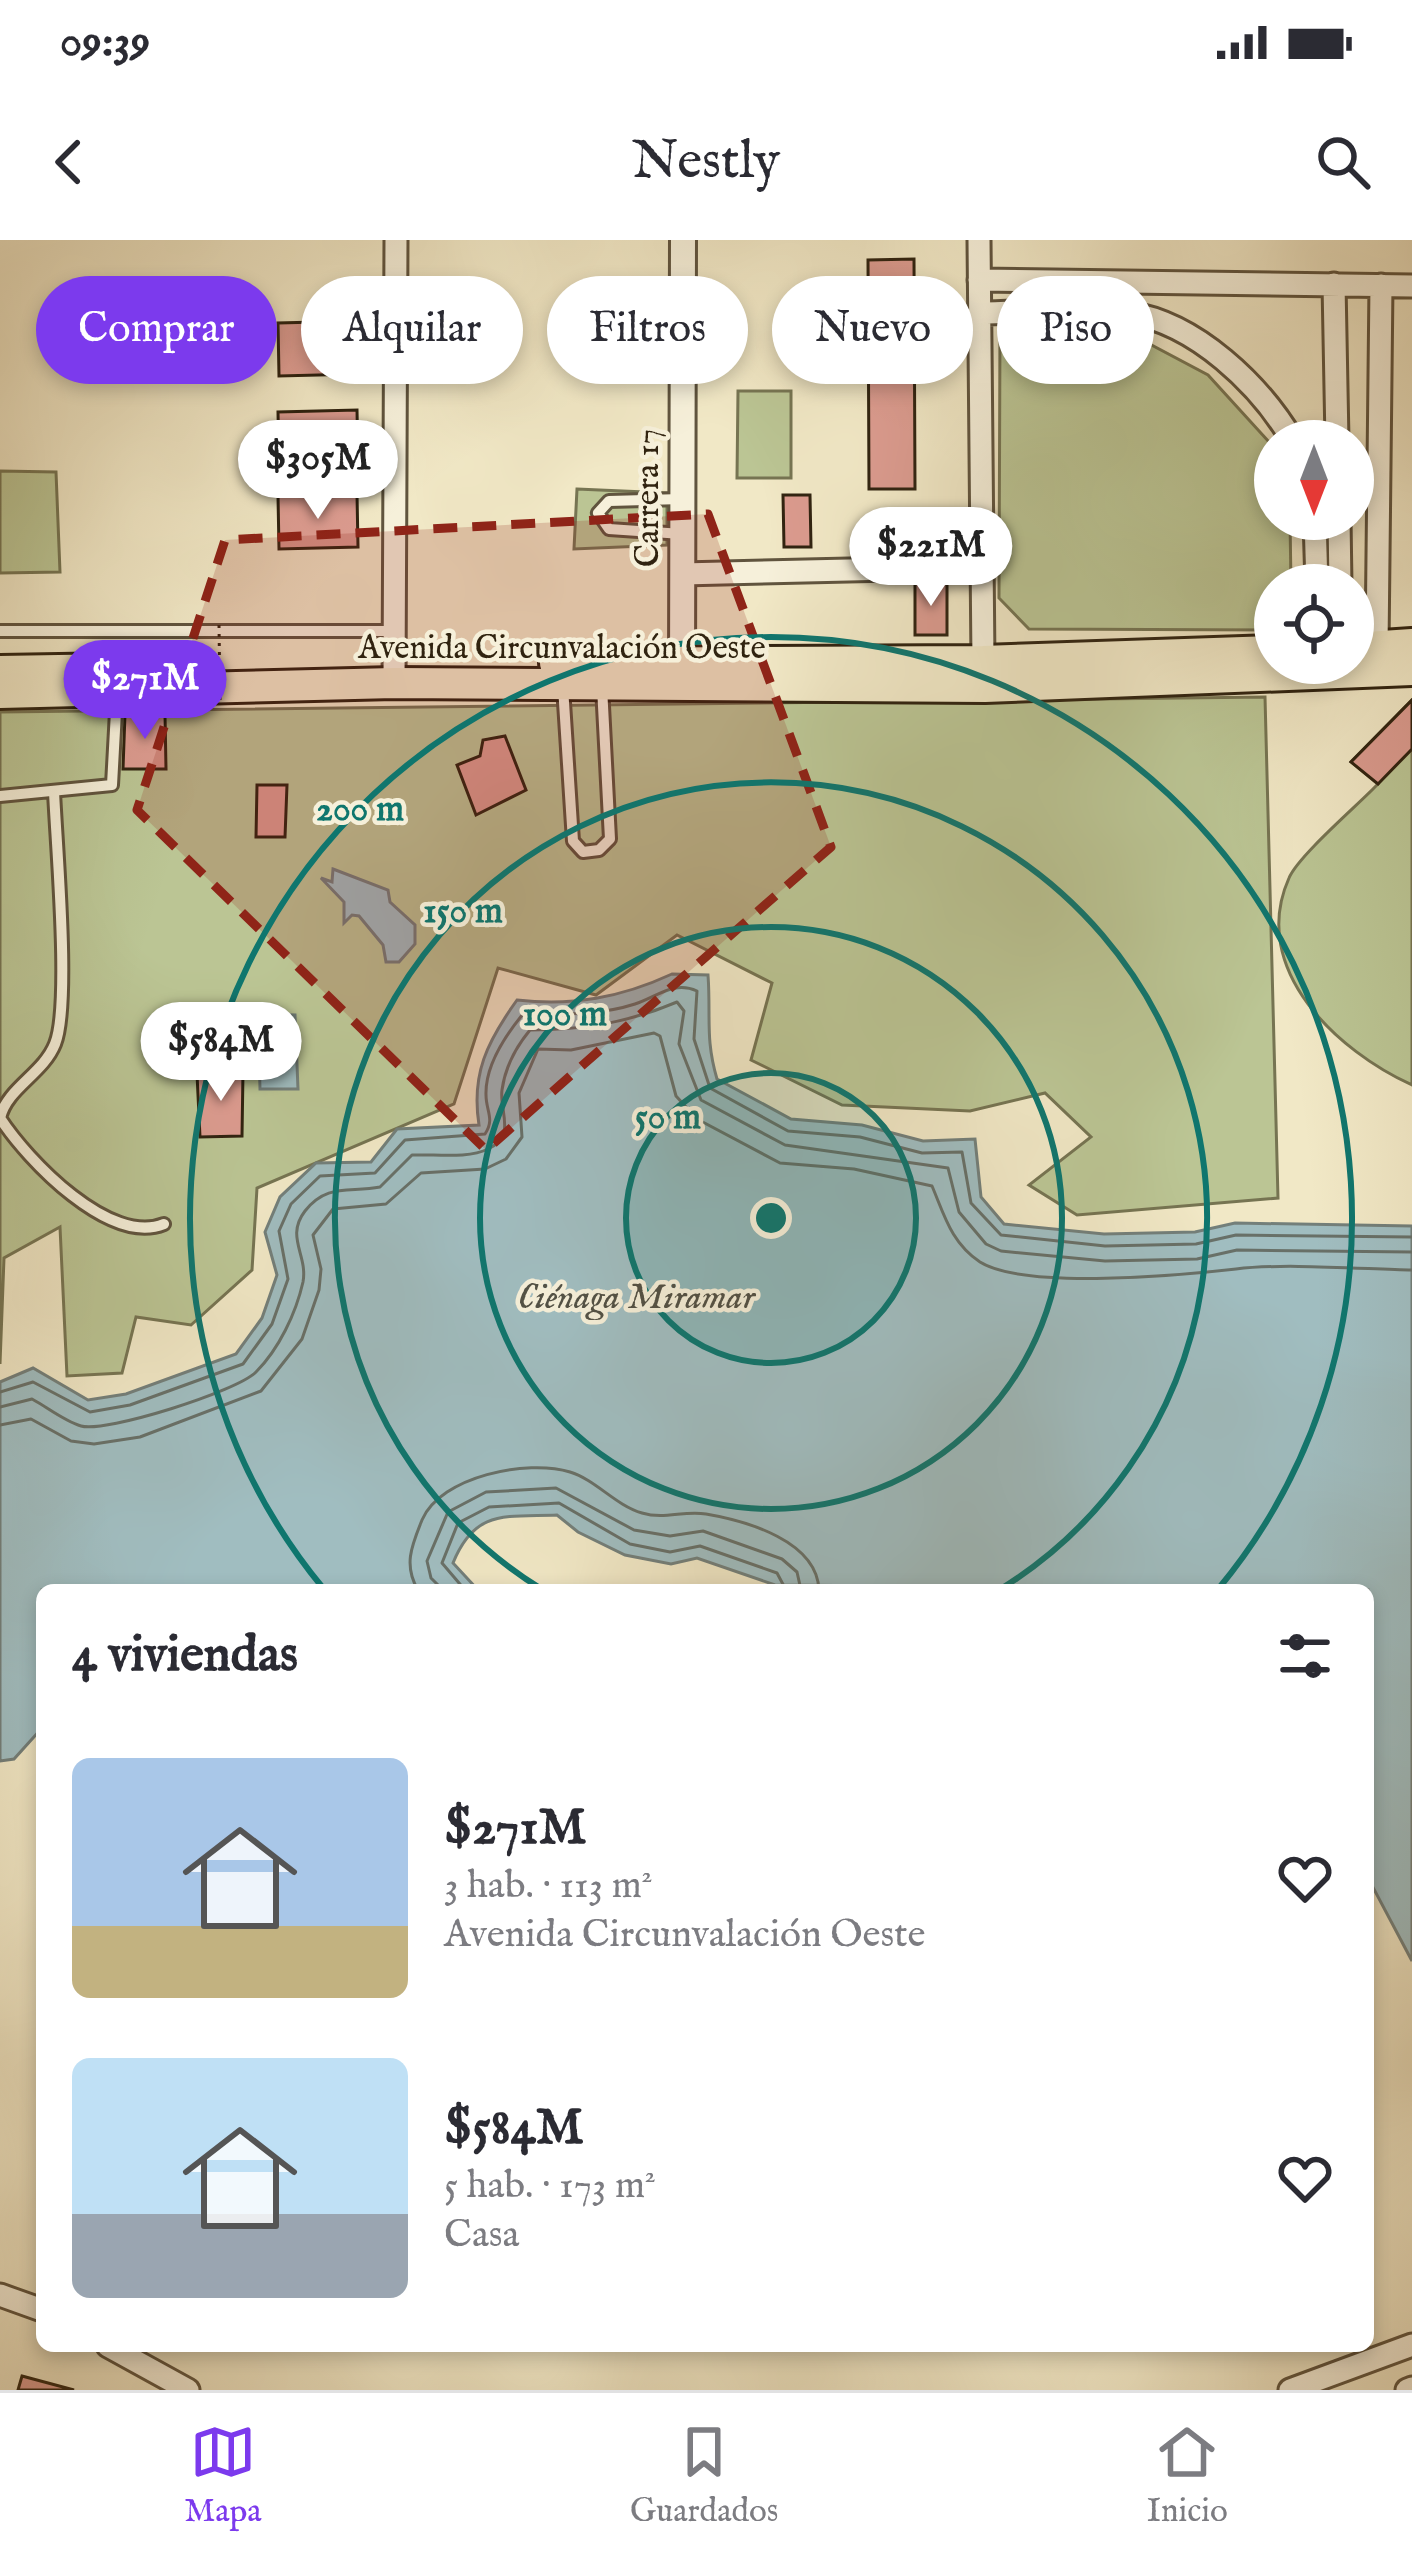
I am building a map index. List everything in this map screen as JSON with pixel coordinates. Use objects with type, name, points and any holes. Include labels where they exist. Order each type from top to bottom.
[{"type":"main road","name":"Avenida Circunvalación Oeste","points":[[1374,654],[1412,644]]},
{"type":"main road","name":"Avenida Circunvalación Oeste","points":[[0,670],[682,673],[1254,653]]},
{"type":"main road","name":"Avenida Circunvalación Oeste","points":[[1374,666],[1412,670]]},
{"type":"main road","name":"Avenida Circunvalación Oeste","points":[[0,692],[394,674],[602,684],[682,673],[985,687],[1254,668]]},
{"type":"street","points":[[394,674],[396,240]]},
{"type":"street","name":"Carrera 17","points":[[682,673],[683,240]]},
{"type":"street","points":[[979,240],[983,661]]},
{"type":"street","points":[[979,280],[1412,286]]},
{"type":"street","points":[[1160,282],[1160,321]]},
{"type":"street","points":[[1334,284],[1337,420]]},
{"type":"street","points":[[1352,564],[1381,285]]},
{"type":"street","points":[[979,313],[1127,312],[1160,321],[1226,363],[1281,420]]},
{"type":"street","points":[[682,574],[980,567]]},
{"type":"street","points":[[0,2295],[36,2308]]},
{"type":"street","points":[[1290,2390],[1412,2345]]},
{"type":"street","points":[[119,2352],[188,2390]]},
{"type":"lane","points":[[682,499],[609,501],[598,513],[609,530],[682,534]]},
{"type":"lane","points":[[0,631],[394,631]]},
{"type":"lane","points":[[562,684],[574,841],[584,852],[599,850],[610,839],[602,684]]},
{"type":"lane","points":[[0,796],[112,785],[117,690]]},
{"type":"lane","points":[[54,791],[61,996],[56,1042],[34,1075],[4,1103],[0,1118],[22,1151],[117,1226],[144,1232],[164,1224]]},
{"type":"path","points":[[219,625],[220,700]]},
{"type":"highlighted area","points":[[708,514],[831,847],[486,1150],[137,810],[225,540]]},
{"type":"green space","points":[[1154,346],[1208,375],[1254,425],[1254,540],[1290,540],[1291,564],[1254,564],[1254,630],[1029,629],[999,598],[1000,384],[1154,384]]},
{"type":"green space","points":[[738,391],[791,391],[791,478],[737,478]]},
{"type":"green space","points":[[0,471],[56,472],[60,572],[0,573]]},
{"type":"green space","points":[[577,489],[667,493],[667,545],[574,549]]},
{"type":"green space","points":[[1265,697],[1278,1198],[1077,1215],[1029,1185],[1091,1137],[1045,1093],[970,1111],[842,1105],[751,1060],[772,983],[677,935],[596,995],[498,968],[454,1104],[257,1188],[252,1270],[191,1325],[136,1317],[122,1373],[67,1376],[60,1227],[4,1258],[0,1364],[0,712]]},
{"type":"green space","points":[[1412,700],[1412,1085],[1356,1052],[1308,1004],[1281,945],[1280,912],[1295,868],[1378,784],[1351,762]]},
{"type":"water","points":[[333,869],[388,890],[390,902],[415,925],[415,944],[399,962],[386,962],[383,945],[359,916],[352,915],[344,923],[344,902],[321,878],[332,882]]},
{"type":"water","name":"Ciénaga Miramar","points":[[672,974],[708,975],[717,1079],[791,1119],[862,1125],[923,1141],[975,1139],[981,1197],[1004,1224],[1104,1234],[1195,1232],[1235,1223],[1412,1226],[1412,1961],[1374,1889],[1374,1584],[772,1584],[697,1558],[671,1564],[625,1555],[578,1532],[557,1515],[507,1517],[471,1533],[453,1563],[472,1584],[36,1584],[36,1735],[14,1759],[0,1761],[0,1382],[33,1368],[88,1400],[126,1394],[236,1354],[262,1318],[277,1275],[265,1232],[280,1197],[316,1163],[371,1162],[397,1129],[479,1125],[477,1090],[484,1059],[517,1000],[558,1002],[634,989]]},
{"type":"water","points":[[258,1014],[295,1015],[298,1089],[260,1089]]},
{"type":"building","points":[[914,259],[914,276],[868,276],[868,260]]},
{"type":"building","points":[[301,322],[301,375],[279,376],[278,323]]},
{"type":"building","points":[[869,384],[915,384],[915,489],[869,489]]},
{"type":"building","points":[[357,410],[358,463],[279,465],[278,412]]},
{"type":"building","points":[[357,494],[358,547],[279,549],[278,496]]},
{"type":"building","points":[[783,495],[810,495],[811,547],[784,547]]},
{"type":"building","points":[[915,583],[947,583],[947,635],[915,635]]},
{"type":"building","points":[[1412,700],[1412,749],[1378,784],[1351,762]]},
{"type":"building","points":[[125,714],[165,714],[166,769],[123,769]]},
{"type":"building","points":[[505,736],[526,790],[476,815],[457,765],[480,756],[483,740]]},
{"type":"building","points":[[257,785],[287,785],[285,837],[256,837]]},
{"type":"building","points":[[243,1072],[242,1136],[200,1137],[197,1074]]},
{"type":"building","points":[[22,2376],[74,2390],[18,2390]]}]
